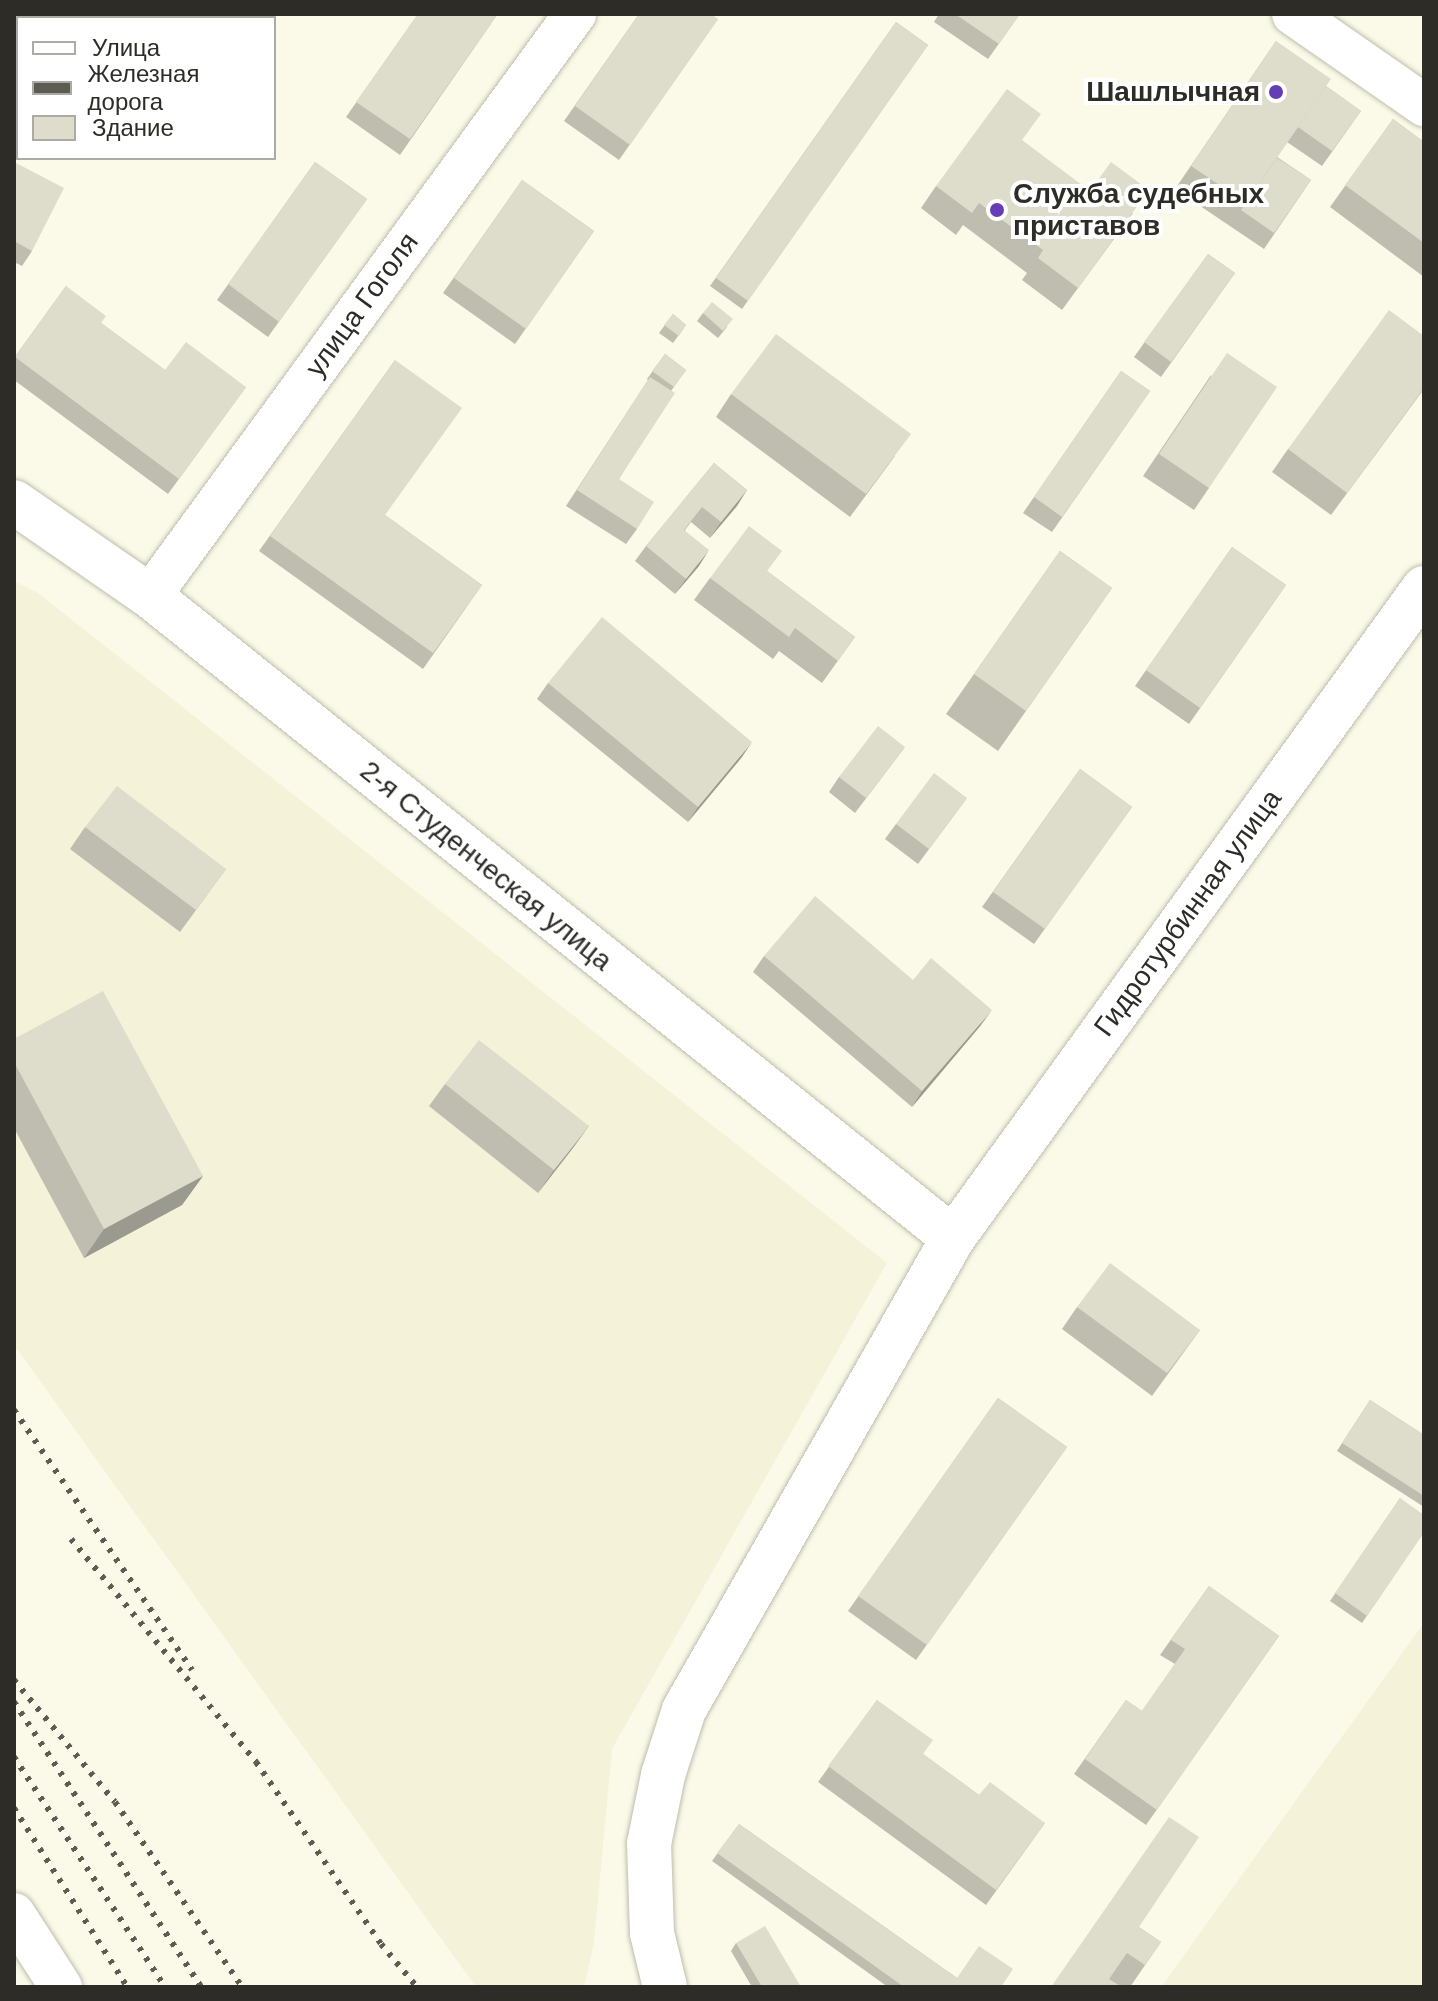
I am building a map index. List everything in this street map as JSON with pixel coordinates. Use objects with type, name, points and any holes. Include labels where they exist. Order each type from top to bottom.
[{"type":"main road","name":"2-я Студенческая улица","points":[[14,502],[150,596],[953,1238]]},
{"type":"main road","name":"Гидротурбинная улица","points":[[665,1987],[652,1933],[649,1844],[663,1775],[684,1710],[953,1238],[1424,588]]},
{"type":"street","name":"улица Гоголя","points":[[150,596],[575,14]]},
{"type":"street","points":[[1293,14],[1424,105]]},
{"type":"street","points":[[14,1914],[61,1987]]},
{"type":"shaded area","points":[[14,581],[38,593],[887,1263],[612,1749],[594,1942],[584,1987],[476,1987],[14,1345]]},
{"type":"shaded area","points":[[1424,1623],[1424,1987],[1161,1987]]},
{"type":"building","points":[[169,14],[239,14],[238,16]]},
{"type":"building","points":[[418,14],[497,15],[410,139],[356,102]]},
{"type":"building","points":[[639,14],[711,14],[718,19],[630,145],[575,106]]},
{"type":"building","points":[[955,14],[1020,14],[999,44]]},
{"type":"building","points":[[896,22],[928,45],[748,301],[716,278]]},
{"type":"building","points":[[1276,41],[1331,79],[1246,203],[1191,166]]},
{"type":"building","points":[[1326,86],[1361,111],[1332,151],[1298,127]]},
{"type":"building","name":"Служба судебных приставов","points":[[1007,89],[1041,114],[1022,140],[1090,191],[1111,162],[1149,190],[1078,288],[1038,258],[1043,250],[979,203],[972,213],[936,186]]},
{"type":"building","points":[[1393,119],[1424,142],[1424,243],[1345,185]]},
{"type":"building","points":[[1277,158],[1311,180],[1274,233],[1241,210]]},
{"type":"building","points":[[14,162],[64,188],[32,251],[14,241]]},
{"type":"building","points":[[315,162],[367,199],[279,322],[228,284]]},
{"type":"building","points":[[522,180],[594,231],[526,329],[454,278]]},
{"type":"building","points":[[1208,254],[1235,273],[1171,362],[1144,342]]},
{"type":"building","points":[[66,286],[106,316],[101,323],[165,370],[186,342],[246,387],[179,479],[15,357]]},
{"type":"building","points":[[712,302],[733,319],[723,331],[703,313]]},
{"type":"building","points":[[1389,310],[1424,336],[1424,388],[1347,493],[1288,449]]},
{"type":"building","points":[[673,314],[686,325],[679,336],[664,325]]},
{"type":"building","points":[[776,334],[911,434],[866,494],[731,394]]},
{"type":"building","points":[[1227,353],[1277,387],[1209,488],[1159,454]]},
{"type":"building","points":[[665,354],[686,370],[674,387],[652,371]]},
{"type":"building","points":[[395,360],[462,408],[385,515],[482,585],[433,653],[270,536]]},
{"type":"building","points":[[1121,371],[1150,391],[1062,517],[1034,497]]},
{"type":"building","points":[[650,377],[675,393],[619,479],[654,502],[637,529],[577,490]]},
{"type":"building","points":[[714,463],[747,490],[721,522],[702,507],[684,530],[709,550],[686,579],[646,546]]},
{"type":"building","points":[[749,526],[782,551],[767,571],[855,637],[838,661],[795,628],[789,637],[710,578]]},
{"type":"building","points":[[1232,547],[1286,585],[1200,708],[1146,670]]},
{"type":"building","points":[[1060,551],[1112,588],[1026,711],[974,674]]},
{"type":"building","points":[[602,617],[752,742],[698,807],[548,683]]},
{"type":"building","points":[[878,726],[905,747],[866,798],[839,777]]},
{"type":"building","points":[[1080,769],[1132,807],[1045,929],[993,892]]},
{"type":"building","points":[[934,773],[967,798],[929,849],[896,824]]},
{"type":"building","points":[[117,786],[226,869],[196,910],[85,827]]},
{"type":"building","points":[[815,896],[913,980],[931,958],[992,1010],[922,1091],[764,956]]},
{"type":"building","points":[[103,991],[203,1176],[104,1229],[14,1062],[14,1039]]},
{"type":"building","points":[[479,1040],[589,1126],[554,1170],[445,1084]]},
{"type":"building","points":[[1110,1263],[1200,1330],[1167,1373],[1077,1307]]},
{"type":"building","points":[[998,1398],[1067,1447],[927,1645],[858,1596]]},
{"type":"building","points":[[1370,1400],[1424,1435],[1424,1496],[1342,1443]]},
{"type":"building","points":[[1400,1498],[1424,1515],[1424,1532],[1367,1616],[1335,1593]]},
{"type":"building","points":[[1209,1586],[1279,1636],[1157,1810],[1085,1759],[1126,1700],[1142,1711],[1185,1649],[1171,1640]]},
{"type":"building","points":[[877,1700],[933,1740],[923,1754],[979,1795],[990,1782],[1045,1823],[996,1890],[828,1766]]},
{"type":"building","points":[[1169,1817],[1199,1837],[1139,1927],[1161,1942],[1145,1965],[1127,1953],[1109,1979],[1122,1987],[1051,1987]]},
{"type":"building","points":[[739,1824],[957,1978],[979,1946],[1013,1969],[1001,1987],[904,1987],[717,1853]]},
{"type":"building","points":[[765,1926],[801,1987],[762,1987],[736,1943]]},
{"type":"railway","points":[[14,1410],[192,1670]]},
{"type":"railway","points":[[71,1539],[256,1762],[381,1944],[417,1987]]},
{"type":"railway","points":[[14,1680],[115,1802],[242,1987]]},
{"type":"railway","points":[[14,1702],[201,1987]]},
{"type":"railway","points":[[14,1757],[165,1987]]},
{"type":"railway","points":[[14,1808],[127,1987]]},
{"type":"place","name":"Шашлычная","points":[[1276,92]]},
{"type":"place","name":"Служба судебных приставов","points":[[997,210]]}]
